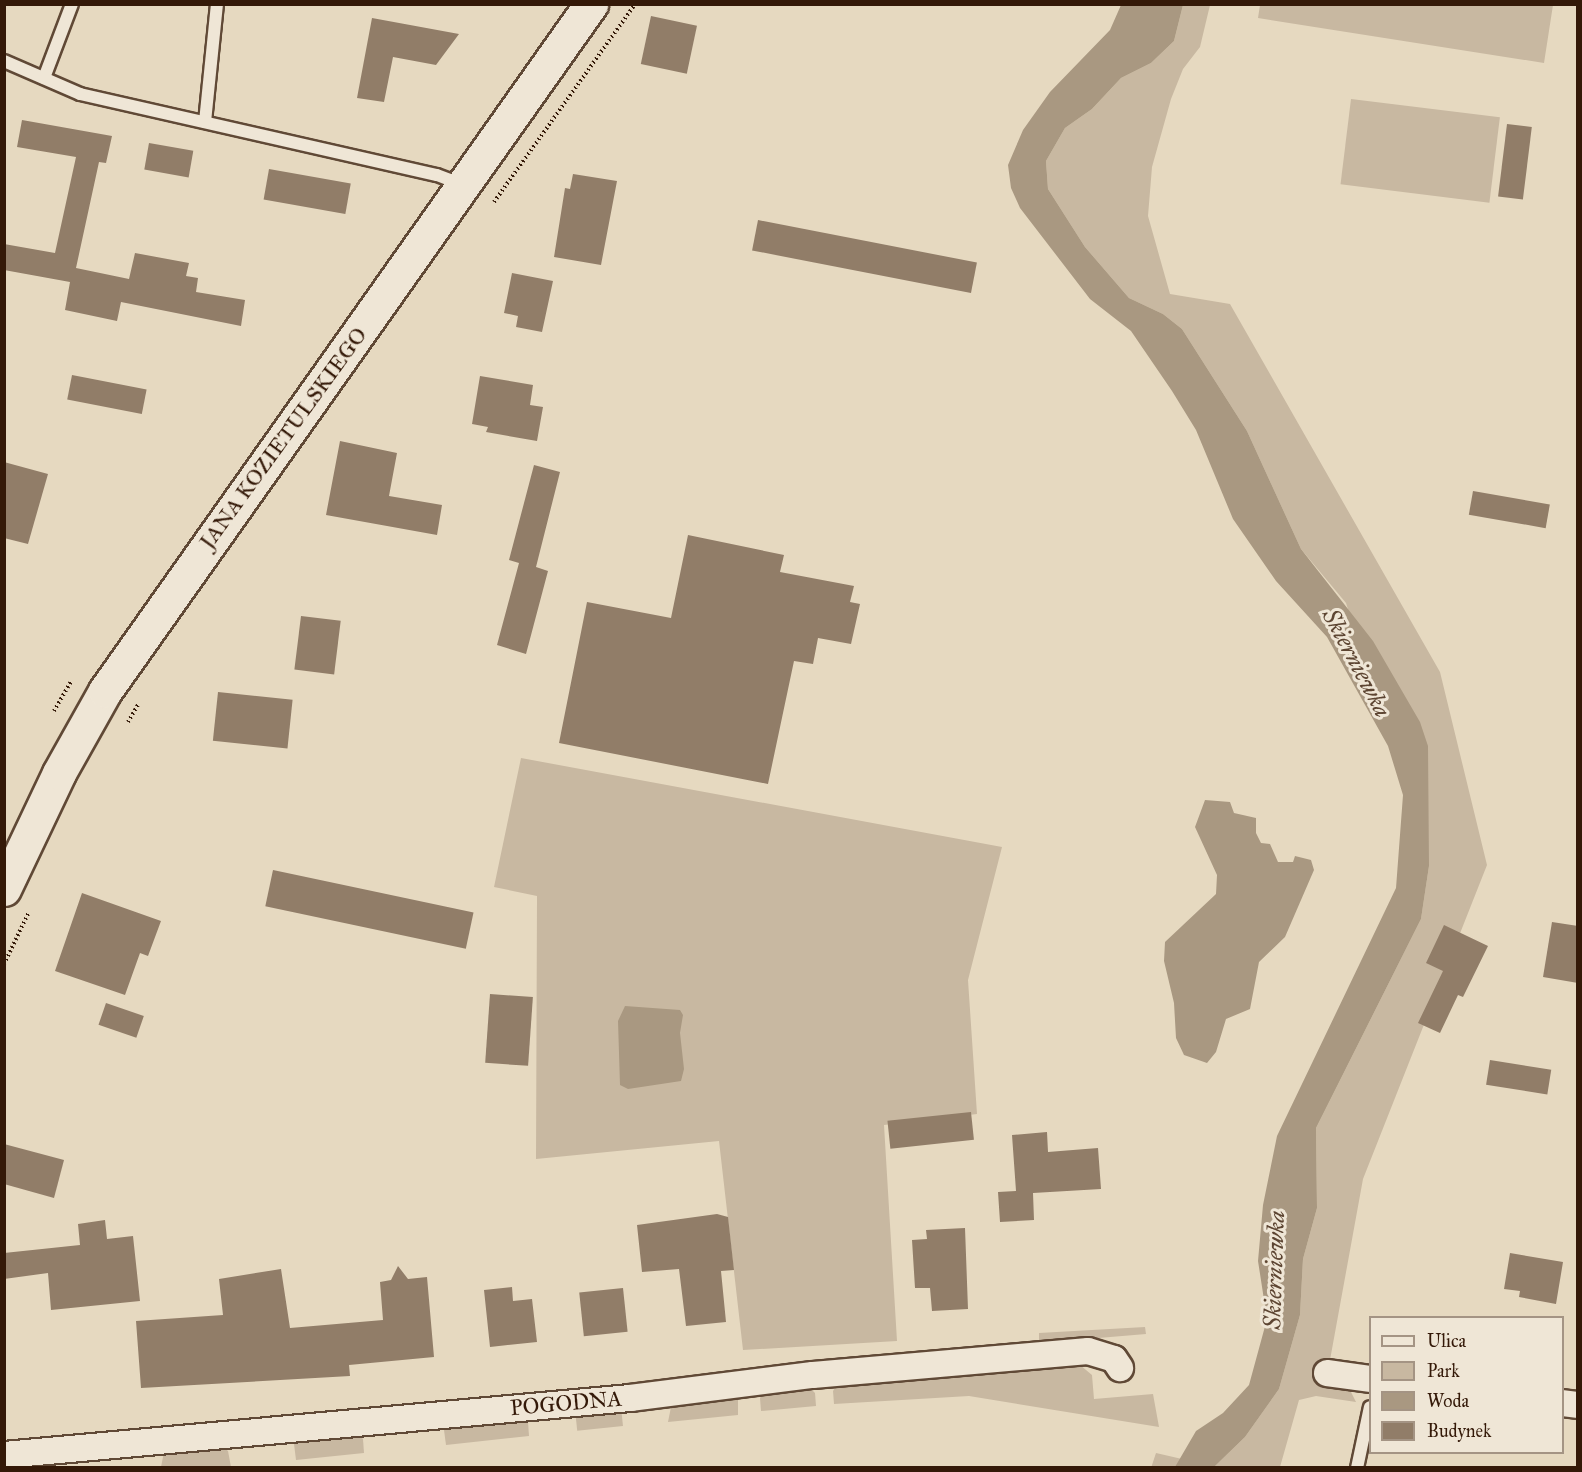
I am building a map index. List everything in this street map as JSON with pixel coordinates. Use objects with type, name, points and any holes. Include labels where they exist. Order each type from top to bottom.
[{"type":"main road","name":"JANA KOZIETULSKIEGO","points":[[4,889],[54,783],[105,692],[591,4]]},
{"type":"street","name":"POGODNA","points":[[4,1455],[1077,1352],[1103,1354],[1120,1368]]},
{"type":"street","points":[[1327,1373],[1369,1379]]},
{"type":"lane","points":[[45,78],[72,4]]},
{"type":"lane","points":[[205,122],[217,4]]},
{"type":"lane","points":[[4,61],[80,94],[437,175],[464,186]]},
{"type":"lane","points":[[1357,1467],[1369,1416]]},
{"type":"path","points":[[490,208],[635,4]]},
{"type":"path","points":[[126,726],[144,695]]},
{"type":"path","points":[[4,964],[34,900]]},
{"type":"green space","points":[[1260,4],[1553,5],[1544,63],[1258,18]]},
{"type":"green space","points":[[1183,5],[1210,5],[1200,47],[1183,69],[1171,99],[1152,167],[1148,216],[1170,294],[1230,304],[1440,672],[1487,865],[1363,1179],[1326,1382],[1348,1386],[1356,1402],[1316,1396],[1299,1400],[1280,1467],[1214,1467],[1245,1437],[1279,1389],[1300,1315],[1303,1259],[1317,1208],[1316,1128],[1421,919],[1429,866],[1346,603],[1301,549],[1247,431],[1182,329],[1163,314],[1129,298],[1085,247],[1048,189],[1046,161],[1065,128],[1092,109],[1121,78],[1151,63],[1174,41]]},
{"type":"green space","points":[[1351,99],[1500,117],[1489,203],[1341,184]]},
{"type":"green space","points":[[521,758],[1002,847],[968,980],[977,1114],[884,1125],[897,1341],[743,1350],[719,1141],[536,1159],[537,896],[494,887]]},
{"type":"green space","points":[[1145,1327],[1146,1334],[1039,1343],[1039,1333]]},
{"type":"green space","points":[[1080,1365],[1092,1375],[1094,1399],[1153,1394],[1159,1427],[969,1396],[834,1404],[833,1391],[837,1385]]},
{"type":"green space","points":[[810,1388],[815,1393],[816,1406],[761,1411],[760,1398],[764,1392]]},
{"type":"green space","points":[[732,1396],[738,1400],[738,1415],[668,1422],[672,1402]]},
{"type":"green space","points":[[621,1407],[623,1426],[577,1431],[575,1412]]},
{"type":"green space","points":[[522,1416],[528,1422],[529,1436],[446,1445],[444,1430],[449,1424]]},
{"type":"green space","points":[[357,1433],[363,1439],[364,1453],[296,1460],[294,1444],[299,1439]]},
{"type":"green space","points":[[223,1447],[228,1451],[231,1467],[161,1467],[164,1452]]},
{"type":"green space","points":[[1156,1453],[1182,1459],[1175,1467],[1151,1468]]},
{"type":"water","name":"Skierniewka","points":[[1121,5],[1183,5],[1174,41],[1151,63],[1121,78],[1092,109],[1065,128],[1046,161],[1048,189],[1085,247],[1129,298],[1163,314],[1182,329],[1247,431],[1301,549],[1373,641],[1420,722],[1428,746],[1429,866],[1421,919],[1316,1128],[1317,1208],[1303,1259],[1300,1315],[1279,1389],[1245,1437],[1214,1467],[1175,1467],[1196,1431],[1223,1413],[1249,1385],[1267,1319],[1258,1261],[1263,1205],[1277,1136],[1396,888],[1403,795],[1388,746],[1327,637],[1276,581],[1233,519],[1196,430],[1172,391],[1131,331],[1090,299],[1020,208],[1011,188],[1008,165],[1023,130],[1050,92],[1110,30]]},
{"type":"water","points":[[1205,800],[1230,802],[1234,813],[1256,818],[1256,833],[1261,843],[1270,844],[1278,862],[1293,862],[1295,856],[1311,860],[1314,870],[1285,937],[1259,962],[1250,1009],[1226,1019],[1216,1052],[1207,1063],[1184,1055],[1176,1038],[1174,1003],[1164,961],[1165,942],[1216,894],[1217,875],[1195,827]]},
{"type":"water","points":[[625,1006],[680,1010],[683,1015],[680,1033],[684,1069],[681,1081],[628,1089],[620,1085],[618,1021]]},
{"type":"building","points":[[651,16],[697,26],[687,74],[641,64]]},
{"type":"building","points":[[372,18],[459,34],[436,65],[393,57],[384,102],[357,98]]},
{"type":"building","points":[[22,120],[112,136],[106,163],[99,162],[76,268],[129,279],[135,253],[189,263],[186,276],[198,278],[196,292],[245,300],[241,326],[121,302],[117,321],[65,310],[70,282],[4,270],[4,244],[55,253],[76,157],[17,147]]},
{"type":"building","points":[[1507,124],[1532,127],[1523,200],[1498,196]]},
{"type":"building","points":[[149,143],[193,151],[189,177],[144,170]]},
{"type":"building","points":[[269,169],[351,183],[345,214],[264,200]]},
{"type":"building","points":[[573,174],[617,181],[601,265],[554,257],[565,188],[570,189]]},
{"type":"building","points":[[758,220],[977,263],[971,293],[752,250]]},
{"type":"building","points":[[512,273],[553,281],[542,332],[516,327],[518,316],[504,313]]},
{"type":"building","points":[[72,375],[147,390],[142,414],[67,400]]},
{"type":"building","points":[[480,376],[533,385],[530,405],[543,407],[537,441],[486,432],[488,427],[472,424]]},
{"type":"building","points":[[340,441],[397,453],[389,496],[442,505],[437,535],[326,515]]},
{"type":"building","points":[[4,462],[48,474],[28,544],[4,538]]},
{"type":"building","points":[[534,465],[560,472],[536,567],[548,571],[526,654],[497,645],[519,563],[509,560]]},
{"type":"building","points":[[1473,491],[1550,505],[1546,528],[1469,515]]},
{"type":"building","points":[[688,535],[784,555],[780,572],[854,586],[850,602],[860,604],[851,644],[818,638],[813,664],[794,661],[768,784],[559,743],[587,602],[671,618]]},
{"type":"building","points":[[301,616],[341,621],[334,674],[294,670]]},
{"type":"building","points":[[218,692],[293,700],[287,749],[213,741]]},
{"type":"building","points":[[273,870],[474,913],[466,949],[265,906]]},
{"type":"building","points":[[82,893],[161,921],[148,956],[140,953],[125,995],[55,971]]},
{"type":"building","points":[[1552,922],[1578,926],[1578,983],[1543,977]]},
{"type":"building","points":[[1444,925],[1488,946],[1463,997],[1458,995],[1440,1033],[1418,1023],[1443,971],[1426,963]]},
{"type":"building","points":[[490,994],[533,997],[528,1066],[485,1063]]},
{"type":"building","points":[[106,1003],[144,1016],[136,1038],[99,1025]]},
{"type":"building","points":[[1490,1060],[1551,1070],[1547,1094],[1486,1085]]},
{"type":"building","points":[[971,1112],[974,1140],[890,1149],[887,1121]]},
{"type":"building","points":[[1047,1132],[1048,1152],[1098,1148],[1101,1189],[1033,1193],[1034,1220],[1000,1222],[998,1192],[1016,1191],[1012,1135]]},
{"type":"building","points":[[4,1144],[64,1160],[54,1198],[4,1184]]},
{"type":"building","points":[[717,1214],[728,1217],[734,1270],[721,1271],[726,1322],[686,1326],[679,1269],[642,1272],[637,1225]]},
{"type":"building","points":[[105,1220],[107,1239],[133,1236],[140,1301],[51,1310],[48,1273],[4,1279],[4,1253],[80,1245],[78,1224]]},
{"type":"building","points":[[965,1228],[968,1309],[932,1311],[930,1288],[915,1288],[912,1240],[927,1239],[926,1230]]},
{"type":"building","points":[[1510,1253],[1563,1262],[1556,1304],[1519,1297],[1520,1291],[1504,1289]]},
{"type":"building","points":[[398,1266],[408,1279],[427,1277],[434,1357],[349,1365],[350,1376],[141,1388],[136,1321],[223,1315],[219,1279],[281,1269],[290,1328],[383,1320],[380,1282],[391,1280]]},
{"type":"building","points":[[512,1287],[513,1301],[532,1299],[537,1342],[490,1347],[484,1290]]},
{"type":"building","points":[[623,1288],[628,1332],[584,1336],[579,1293]]}]
